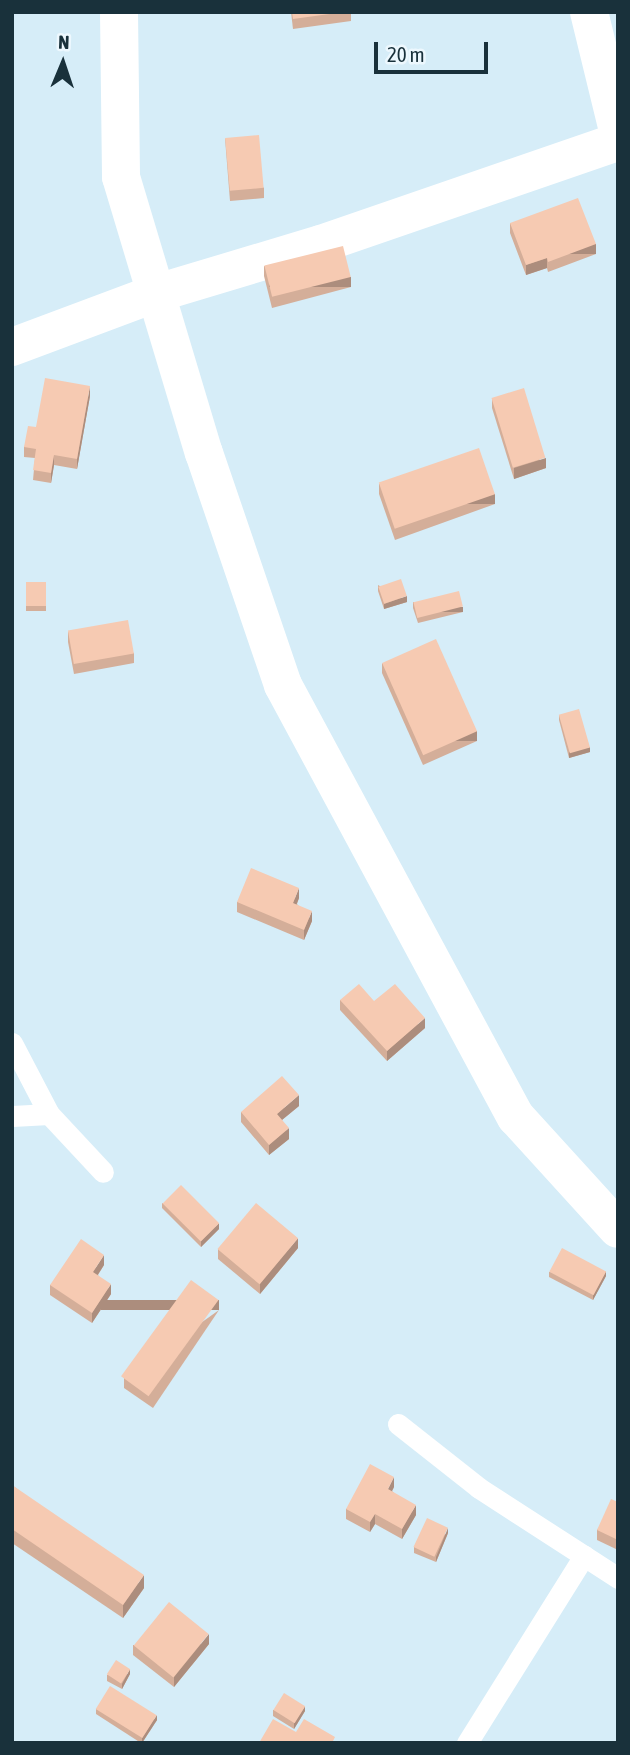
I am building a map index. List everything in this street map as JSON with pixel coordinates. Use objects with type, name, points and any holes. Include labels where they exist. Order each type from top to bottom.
[{"type":"street","points":[[119,12],[121,177],[154,294],[283,685],[516,1117],[603,1188],[618,1229]]},
{"type":"street","points":[[589,12],[618,131]]},
{"type":"street","points":[[12,347],[154,294],[321,244],[618,142]]},
{"type":"lane","points":[[12,1042],[49,1114],[103,1172]]},
{"type":"lane","points":[[12,1116],[49,1114]]},
{"type":"lane","points":[[398,1424],[479,1488],[618,1578]]},
{"type":"lane","points":[[467,1743],[583,1556]]},
{"type":"building","points":[[292,12],[344,12],[293,19]]},
{"type":"building","points":[[259,135],[264,188],[230,191],[225,138]]},
{"type":"building","points":[[578,198],[596,244],[548,262],[547,258],[526,265],[510,223]]},
{"type":"building","points":[[343,246],[351,277],[272,297],[264,266]]},
{"type":"building","points":[[45,378],[90,386],[77,459],[54,455],[51,473],[33,470],[36,449],[24,447],[28,426],[36,427]]},
{"type":"building","points":[[524,388],[545,458],[513,468],[491,398]]},
{"type":"building","points":[[479,448],[495,494],[395,529],[379,483]]},
{"type":"building","points":[[401,579],[407,596],[384,604],[378,587]]},
{"type":"building","points":[[26,582],[46,582],[46,606],[26,606]]},
{"type":"building","points":[[459,591],[463,607],[417,618],[413,602]]},
{"type":"building","points":[[128,620],[134,653],[74,664],[68,631]]},
{"type":"building","points":[[436,639],[477,731],[423,755],[382,663]]},
{"type":"building","points":[[579,709],[590,747],[570,753],[559,715]]},
{"type":"building","points":[[251,868],[299,888],[293,903],[312,911],[304,930],[237,902]]},
{"type":"building","points":[[359,984],[374,1001],[395,984],[425,1018],[387,1051],[340,1000]]},
{"type":"building","points":[[282,1076],[299,1095],[277,1114],[289,1128],[269,1145],[241,1112]]},
{"type":"building","points":[[181,1185],[219,1223],[201,1242],[163,1203]]},
{"type":"building","points":[[256,1203],[298,1238],[260,1284],[217,1249]]},
{"type":"building","points":[[81,1239],[104,1255],[93,1272],[111,1284],[92,1313],[50,1285]]},
{"type":"building","points":[[562,1248],[606,1271],[593,1295],[549,1272]]},
{"type":"building","points":[[191,1280],[219,1300],[149,1396],[121,1376]]},
{"type":"building","points":[[370,1464],[394,1477],[388,1489],[416,1505],[402,1529],[375,1514],[370,1522],[346,1509]]},
{"type":"building","points":[[12,1485],[144,1575],[123,1605],[12,1529]]},
{"type":"building","points":[[611,1499],[618,1502],[618,1540],[597,1530]]},
{"type":"building","points":[[427,1518],[448,1528],[434,1557],[413,1547]]},
{"type":"building","points":[[169,1602],[209,1634],[173,1678],[134,1646]]},
{"type":"building","points":[[116,1660],[130,1669],[121,1684],[107,1674]]},
{"type":"building","points":[[110,1686],[157,1715],[142,1738],[96,1709]]},
{"type":"building","points":[[284,1693],[305,1706],[295,1723],[273,1710]]},
{"type":"building","points":[[273,1719],[296,1732],[304,1719],[335,1737],[332,1743],[259,1743]]}]
